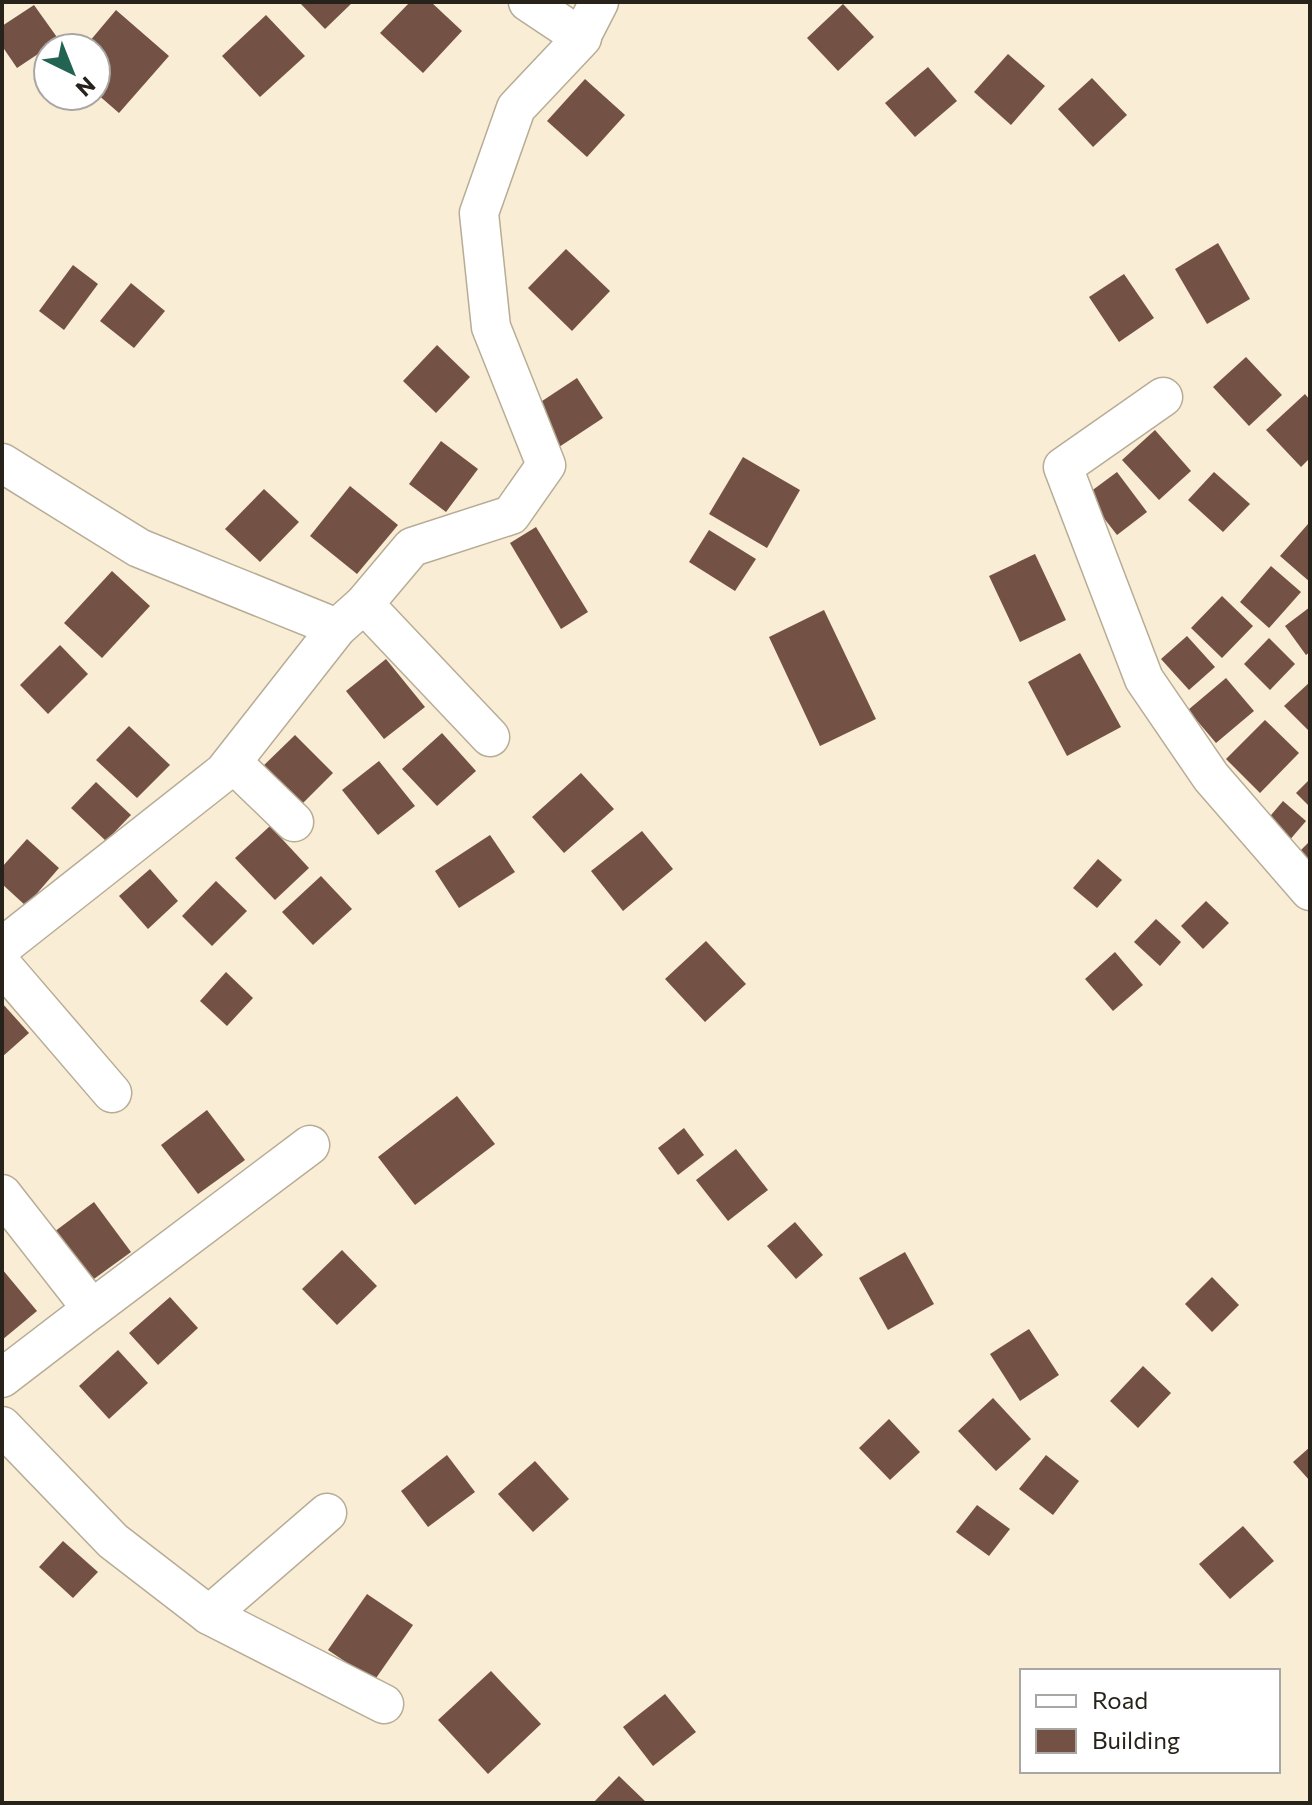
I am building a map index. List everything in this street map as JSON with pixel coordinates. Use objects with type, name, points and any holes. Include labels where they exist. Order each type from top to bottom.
[{"type":"street","points":[[528,2],[581,37]]},
{"type":"street","points":[[2,947],[233,763],[350,616],[412,547],[511,515],[546,465],[491,327],[479,213],[516,108],[581,37],[599,2]]},
{"type":"street","points":[[1163,397],[1063,467],[1144,679],[1211,777],[1310,891]]},
{"type":"street","points":[[2,463],[139,548],[350,616],[490,737]]},
{"type":"street","points":[[233,763],[294,822]]},
{"type":"street","points":[[2,965],[112,1093]]},
{"type":"street","points":[[2,1378],[310,1145]]},
{"type":"street","points":[[2,1194],[92,1309]]},
{"type":"street","points":[[2,1426],[113,1541],[209,1615],[384,1704]]},
{"type":"street","points":[[209,1615],[327,1513]]},
{"type":"building","points":[[299,2],[353,2],[325,29]]},
{"type":"building","points":[[410,2],[431,2],[462,31],[423,73],[380,33]]},
{"type":"building","points":[[843,4],[874,37],[838,71],[807,38]]},
{"type":"building","points":[[34,5],[53,32],[32,32],[32,58],[17,68],[2,46],[2,26]]},
{"type":"building","points":[[116,10],[169,56],[119,113],[112,107],[112,32],[97,32]]},
{"type":"building","points":[[266,15],[305,56],[260,97],[222,56]]},
{"type":"building","points":[[1008,54],[1045,86],[1011,125],[974,92]]},
{"type":"building","points":[[928,67],[957,101],[915,137],[885,103]]},
{"type":"building","points":[[1092,78],[1127,115],[1093,147],[1058,109]]},
{"type":"building","points":[[585,79],[625,115],[587,157],[547,121]]},
{"type":"building","points":[[1218,243],[1250,299],[1207,324],[1175,269]]},
{"type":"building","points":[[566,249],[610,291],[572,331],[528,288]]},
{"type":"building","points":[[73,265],[98,284],[64,330],[39,311]]},
{"type":"building","points":[[1124,274],[1154,318],[1119,342],[1089,297]]},
{"type":"building","points":[[131,283],[165,311],[134,348],[100,321]]},
{"type":"building","points":[[437,345],[470,377],[436,413],[403,381]]},
{"type":"building","points":[[1246,357],[1282,395],[1249,426],[1213,387]]},
{"type":"building","points":[[577,378],[603,418],[556,449],[530,409]]},
{"type":"building","points":[[1305,394],[1310,400],[1310,458],[1301,467],[1266,430]]},
{"type":"building","points":[[1155,430],[1191,471],[1159,500],[1122,460]]},
{"type":"building","points":[[441,441],[478,469],[446,512],[409,484]]},
{"type":"building","points":[[743,457],[800,490],[767,548],[709,514]]},
{"type":"building","points":[[1117,472],[1147,512],[1117,535],[1086,495]]},
{"type":"building","points":[[1214,472],[1250,504],[1223,532],[1188,500]]},
{"type":"building","points":[[350,486],[398,525],[357,574],[310,536]]},
{"type":"building","points":[[264,489],[299,522],[260,562],[225,529]]},
{"type":"building","points":[[1310,525],[1310,582],[1280,556]]},
{"type":"building","points":[[536,527],[588,612],[561,629],[510,543]]},
{"type":"building","points":[[709,530],[756,559],[735,591],[689,562]]},
{"type":"building","points":[[1035,554],[1066,620],[1020,642],[989,576]]},
{"type":"building","points":[[1271,566],[1301,592],[1269,628],[1240,602]]},
{"type":"building","points":[[112,571],[150,606],[102,658],[64,623]]},
{"type":"building","points":[[1222,596],[1253,626],[1222,658],[1191,628]]},
{"type":"building","points":[[1310,607],[1310,652],[1306,655],[1285,626]]},
{"type":"building","points":[[824,610],[876,719],[820,746],[769,637]]},
{"type":"building","points":[[1187,636],[1215,667],[1189,690],[1161,659]]},
{"type":"building","points":[[1269,638],[1295,664],[1270,690],[1244,664]]},
{"type":"building","points":[[60,645],[88,674],[48,714],[20,685]]},
{"type":"building","points":[[1080,653],[1121,727],[1067,756],[1028,682]]},
{"type":"building","points":[[386,659],[425,707],[384,739],[346,691]]},
{"type":"building","points":[[1226,678],[1254,711],[1216,743],[1188,710]]},
{"type":"building","points":[[1310,682],[1310,732],[1284,706]]},
{"type":"building","points":[[1265,720],[1299,753],[1260,793],[1226,759]]},
{"type":"building","points":[[129,726],[170,765],[137,798],[96,760]]},
{"type":"building","points":[[442,733],[476,771],[437,806],[402,769]]},
{"type":"building","points":[[295,735],[333,773],[297,809],[259,770]]},
{"type":"building","points":[[379,761],[415,806],[378,835],[342,790]]},
{"type":"building","points":[[581,773],[614,809],[564,853],[532,817]]},
{"type":"building","points":[[1310,779],[1310,807],[1296,793]]},
{"type":"building","points":[[96,782],[131,815],[106,841],[71,808]]},
{"type":"building","points":[[1283,801],[1306,821],[1288,842],[1265,822]]},
{"type":"building","points":[[270,826],[309,868],[275,900],[235,858]]},
{"type":"building","points":[[642,831],[673,869],[623,911],[591,871]]},
{"type":"building","points":[[490,835],[515,872],[459,908],[435,871]]},
{"type":"building","points":[[27,839],[59,868],[26,906],[2,884],[2,867]]},
{"type":"building","points":[[1310,841],[1310,876],[1292,859]]},
{"type":"building","points":[[1098,859],[1122,880],[1097,908],[1073,888]]},
{"type":"building","points":[[150,869],[178,901],[148,929],[119,896]]},
{"type":"building","points":[[321,876],[352,909],[313,945],[282,912]]},
{"type":"building","points":[[216,881],[247,911],[212,946],[182,916]]},
{"type":"building","points":[[1206,901],[1229,923],[1203,949],[1181,926]]},
{"type":"building","points":[[1156,919],[1181,942],[1160,966],[1134,942]]},
{"type":"building","points":[[706,941],[746,984],[705,1022],[665,979]]},
{"type":"building","points":[[1115,952],[1143,985],[1113,1011],[1085,979]]},
{"type":"building","points":[[226,972],[253,998],[227,1026],[200,1001]]},
{"type":"building","points":[[2,1003],[29,1033],[2,1057]]},
{"type":"building","points":[[457,1096],[495,1144],[415,1205],[378,1157]]},
{"type":"building","points":[[207,1110],[245,1160],[198,1194],[161,1145]]},
{"type":"building","points":[[684,1128],[704,1155],[678,1175],[658,1148]]},
{"type":"building","points":[[736,1149],[768,1190],[728,1221],[696,1180]]},
{"type":"building","points":[[94,1202],[131,1252],[87,1284],[50,1235]]},
{"type":"building","points":[[795,1222],[823,1255],[796,1279],[767,1246]]},
{"type":"building","points":[[342,1250],[377,1286],[337,1325],[302,1289]]},
{"type":"building","points":[[905,1252],[934,1304],[888,1330],[859,1278]]},
{"type":"building","points":[[2,1269],[37,1311],[2,1340]]},
{"type":"building","points":[[1212,1277],[1239,1305],[1212,1332],[1185,1304]]},
{"type":"building","points":[[170,1297],[198,1328],[158,1365],[129,1333]]},
{"type":"building","points":[[1029,1329],[1059,1375],[1020,1401],[990,1354]]},
{"type":"building","points":[[118,1350],[148,1383],[109,1419],[79,1386]]},
{"type":"building","points":[[1143,1366],[1171,1393],[1138,1428],[1110,1401]]},
{"type":"building","points":[[993,1398],[1031,1439],[996,1471],[958,1431]]},
{"type":"building","points":[[889,1419],[920,1452],[890,1480],[859,1448]]},
{"type":"building","points":[[1310,1447],[1310,1481],[1293,1462]]},
{"type":"building","points":[[447,1455],[475,1492],[428,1527],[401,1491]]},
{"type":"building","points":[[1046,1455],[1079,1481],[1053,1515],[1019,1489]]},
{"type":"building","points":[[535,1461],[569,1499],[533,1532],[498,1494]]},
{"type":"building","points":[[977,1505],[1010,1529],[989,1556],[956,1532]]},
{"type":"building","points":[[1243,1526],[1274,1561],[1230,1599],[1199,1564]]},
{"type":"building","points":[[63,1541],[98,1572],[73,1598],[39,1567]]},
{"type":"building","points":[[367,1594],[413,1625],[374,1681],[328,1650]]},
{"type":"building","points":[[491,1671],[541,1724],[488,1774],[438,1720]]},
{"type":"building","points":[[665,1694],[696,1732],[653,1766],[623,1727]]},
{"type":"building","points":[[619,1776],[647,1803],[593,1803]]}]
